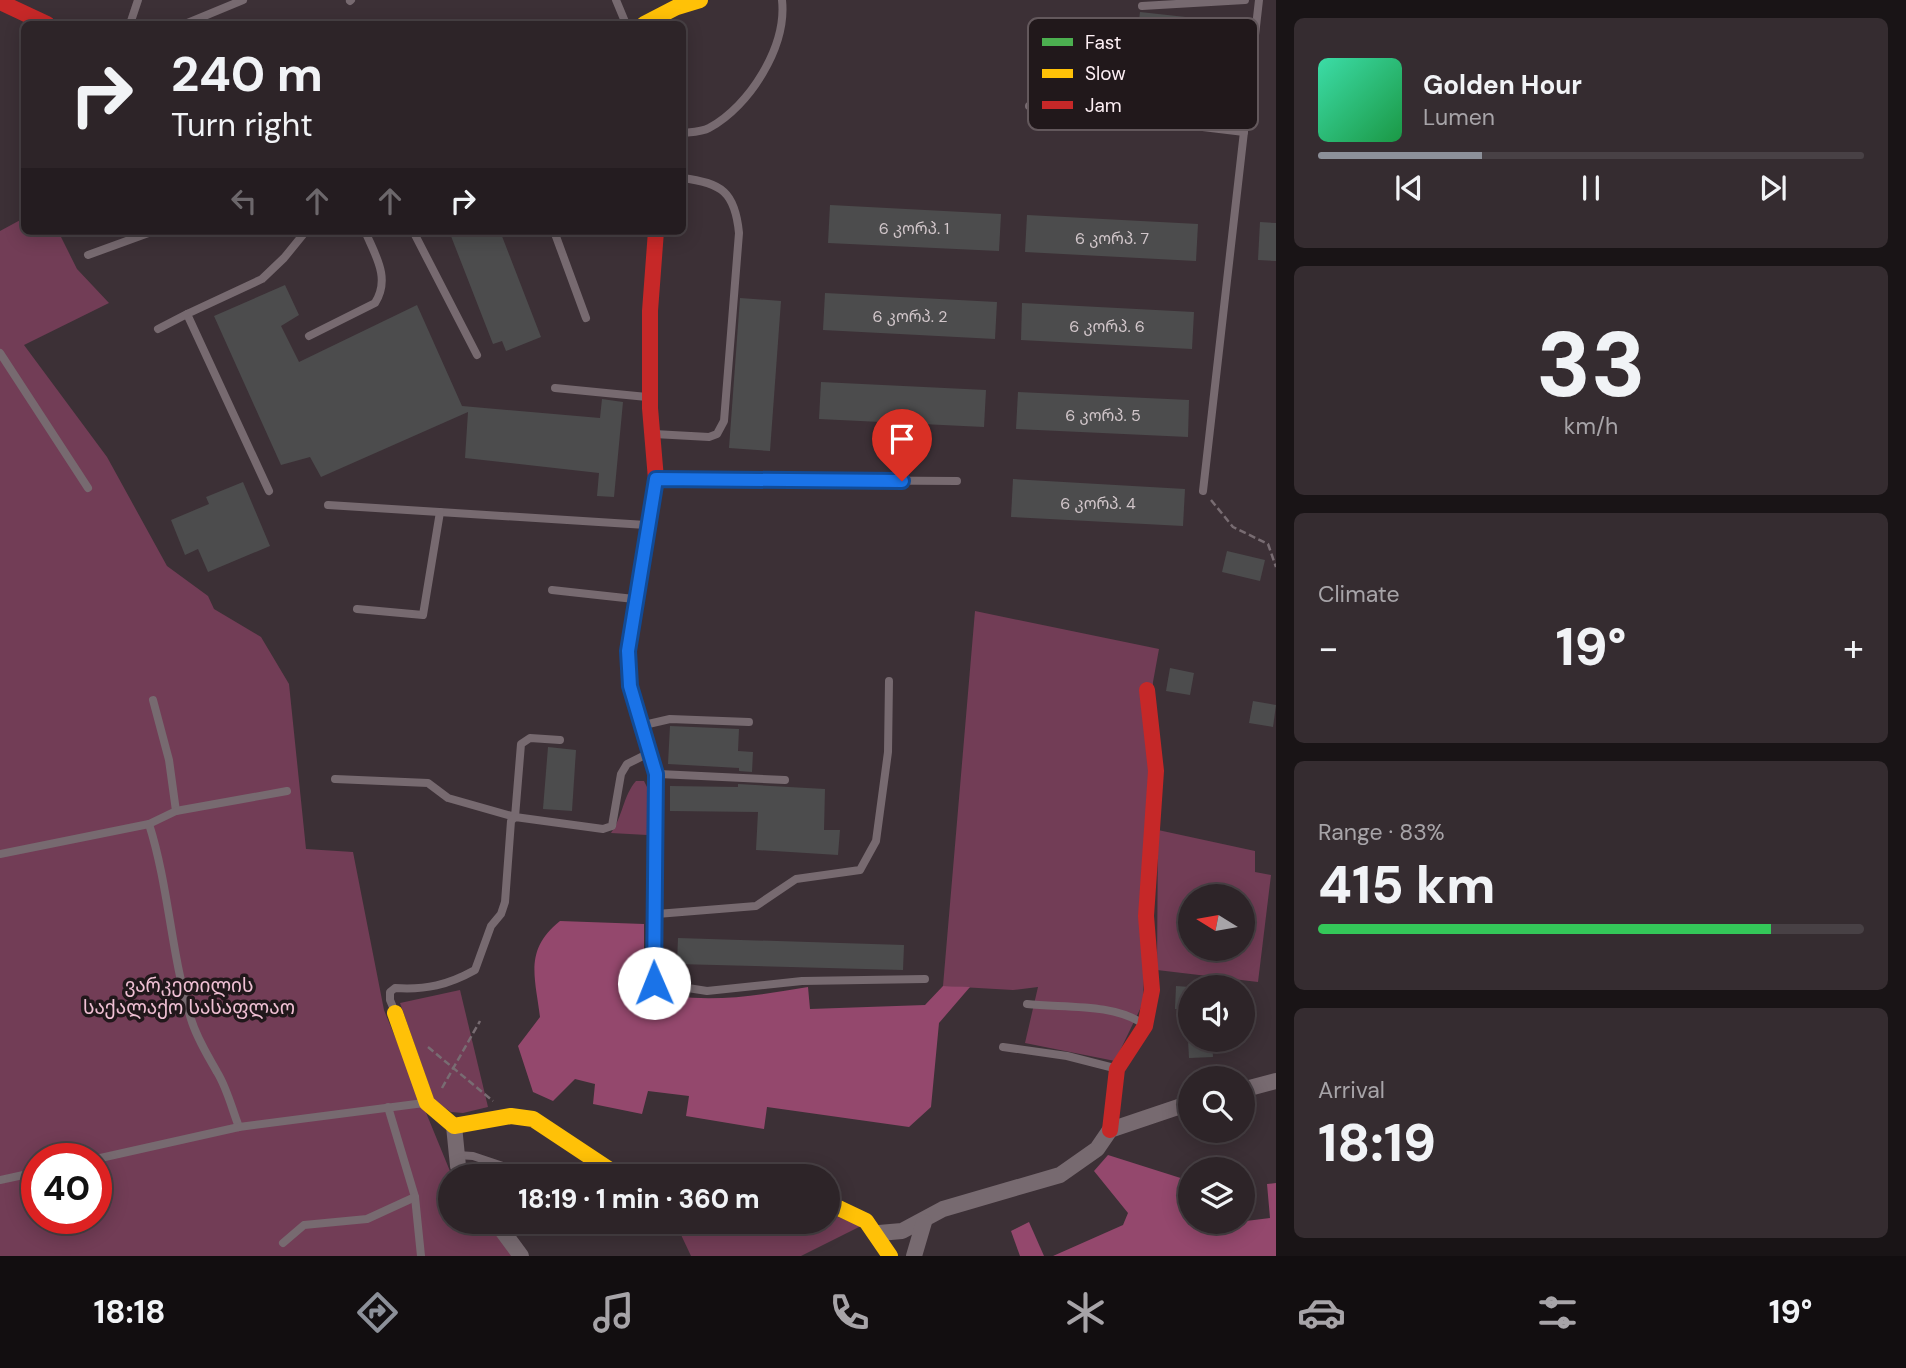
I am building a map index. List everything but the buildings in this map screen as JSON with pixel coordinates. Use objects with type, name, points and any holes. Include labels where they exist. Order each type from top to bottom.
[{"type":"street","points":[[649,21],[677,4],[699,0]]},
{"type":"street","points":[[0,2],[41,21]]},
{"type":"street","points":[[654,983],[656,774],[630,686],[628,651],[656,479],[650,398],[656,235]]},
{"type":"street","points":[[879,1233],[902,1231],[924,1222],[943,1209],[1060,1175],[1097,1149],[1110,1129],[1116,1069],[1145,1026],[1152,990],[1146,916],[1156,771],[1147,690]]},
{"type":"street","points":[[395,1013],[430,1105],[454,1126],[460,1164]]},
{"type":"street","points":[[1255,1087],[1276,1081]]},
{"type":"street","points":[[1110,1129],[1178,1107]]},
{"type":"street","points":[[454,1126],[511,1116],[533,1119],[599,1164]]},
{"type":"street","points":[[840,1206],[854,1210],[879,1233],[890,1256]]},
{"type":"street","points":[[914,1256],[924,1222]]},
{"type":"street","points":[[505,1234],[521,1256]]},
{"type":"lane","points":[[131,21],[138,0]]},
{"type":"lane","points":[[192,21],[243,0]]},
{"type":"lane","points":[[616,0],[625,21]]},
{"type":"lane","points":[[686,133],[708,130],[727,116],[767,67],[779,40],[782,0]]},
{"type":"lane","points":[[1142,6],[1245,0]]},
{"type":"lane","points":[[1257,18],[1259,0]]},
{"type":"lane","points":[[1203,491],[1244,132],[1227,130]]},
{"type":"lane","points":[[652,434],[709,437],[717,434],[724,421],[739,233],[737,213],[721,187],[708,181],[686,178]]},
{"type":"lane","points":[[88,255],[143,235]]},
{"type":"lane","points":[[158,328],[262,279],[303,235]]},
{"type":"lane","points":[[309,336],[375,303],[381,294],[382,268],[367,235]]},
{"type":"lane","points":[[415,235],[477,355]]},
{"type":"lane","points":[[555,235],[586,317]]},
{"type":"lane","points":[[187,314],[270,491]]},
{"type":"lane","points":[[0,353],[88,488]]},
{"type":"lane","points":[[555,387],[650,398]]},
{"type":"lane","points":[[656,479],[957,481]]},
{"type":"lane","points":[[328,505],[649,526]]},
{"type":"lane","points":[[357,609],[423,615],[440,512]]},
{"type":"lane","points":[[552,590],[636,599]]},
{"type":"lane","points":[[653,914],[756,906],[796,879],[860,870],[876,842],[888,752],[889,681]]},
{"type":"lane","points":[[153,700],[169,760],[176,811]]},
{"type":"lane","points":[[641,726],[670,719],[749,722]]},
{"type":"lane","points":[[395,1013],[390,992],[395,988],[416,989],[448,985],[475,970],[491,926],[501,914],[505,902],[509,826],[515,817],[521,744],[530,738],[560,740]]},
{"type":"lane","points":[[335,779],[428,782],[448,798],[515,817],[603,829],[612,826],[621,774],[627,764],[650,753]]},
{"type":"lane","points":[[656,774],[785,780]]},
{"type":"lane","points":[[0,854],[149,824],[176,811],[287,791]]},
{"type":"lane","points":[[149,824],[159,855],[174,948],[191,1020],[205,1055],[218,1073],[239,1127]]},
{"type":"lane","points":[[654,983],[707,991],[802,981],[925,979]]},
{"type":"lane","points":[[1027,1004],[1109,1010],[1128,1014],[1145,1026]]},
{"type":"lane","points":[[1003,1047],[1067,1056],[1116,1069]]},
{"type":"lane","points":[[112,1155],[239,1127],[388,1107],[430,1105]]},
{"type":"lane","points":[[388,1107],[415,1197],[421,1256]]},
{"type":"lane","points":[[457,1155],[472,1156],[496,1164]]},
{"type":"lane","points":[[0,1180],[21,1175]]},
{"type":"lane","points":[[284,1243],[304,1225],[367,1219],[415,1197]]},
{"type":"path","points":[[1203,491],[1233,527],[1268,544],[1276,567]]},
{"type":"path","points":[[430,1105],[480,1021]]},
{"type":"path","points":[[426,1046],[511,1116]]},
{"type":"green space","name":"ვარკეთილის საქალაქო სასაფლაო","points":[[21,220],[21,235],[60,235],[77,269],[109,303],[24,345],[107,457],[167,566],[208,596],[214,609],[261,637],[289,684],[306,849],[353,852],[384,1010],[447,1164],[438,1164],[438,1234],[497,1234],[514,1256],[0,1256],[0,231]]},
{"type":"green space","points":[[975,611],[1159,649],[1153,682],[1143,1003],[1115,1061],[1025,1043],[1038,987],[1013,990],[943,986]]},
{"type":"green space","points":[[636,781],[644,781],[649,791],[647,835],[611,833],[628,793]]},
{"type":"green space","points":[[1158,830],[1255,851],[1255,872],[1271,875],[1258,982],[1255,982],[1255,975],[1199,975],[1157,970]]},
{"type":"green space","points":[[460,990],[488,1107],[463,1113],[451,1112],[434,1100],[400,1003]]},
{"type":"green space","points":[[840,1218],[861,1226],[801,1256],[691,1256],[681,1234],[840,1234]]},
{"type":"shaded area","points":[[560,921],[644,924],[644,989],[664,994],[726,998],[808,987],[810,1009],[925,1005],[943,986],[970,987],[939,1023],[931,1107],[909,1127],[767,1107],[764,1129],[686,1116],[689,1096],[648,1091],[642,1114],[593,1104],[595,1084],[575,1079],[553,1101],[533,1092],[518,1046],[540,1017],[535,976],[537,953],[541,942]]},
{"type":"shaded area","points":[[1108,1155],[1178,1177],[1178,1234],[1255,1234],[1255,1220],[1270,1218],[1267,1184],[1276,1183],[1276,1256],[1053,1256],[1123,1225],[1128,1213],[1094,1171]]},
{"type":"shaded area","points":[[1029,1222],[1044,1256],[1020,1256],[1011,1231]]},
{"type":"traffic: fast","points":[[646,541],[628,651],[630,686],[656,774],[654,983]]},
{"type":"traffic: slow","points":[[650,21],[677,7],[700,0]]},
{"type":"traffic: slow","points":[[395,1013],[427,1103],[454,1126],[511,1116],[533,1119],[601,1164]]},
{"type":"traffic: slow","points":[[840,1209],[866,1221],[890,1256]]},
{"type":"traffic: jam","points":[[0,2],[41,21]]},
{"type":"traffic: jam","points":[[646,541],[656,479],[650,408],[650,311],[656,235]]},
{"type":"traffic: jam","points":[[1110,1130],[1117,1069],[1145,1026],[1152,990],[1146,916],[1156,771],[1147,690]]},
{"type":"route","points":[[654,983],[656,774],[630,686],[628,651],[656,479],[902,481]]}]
